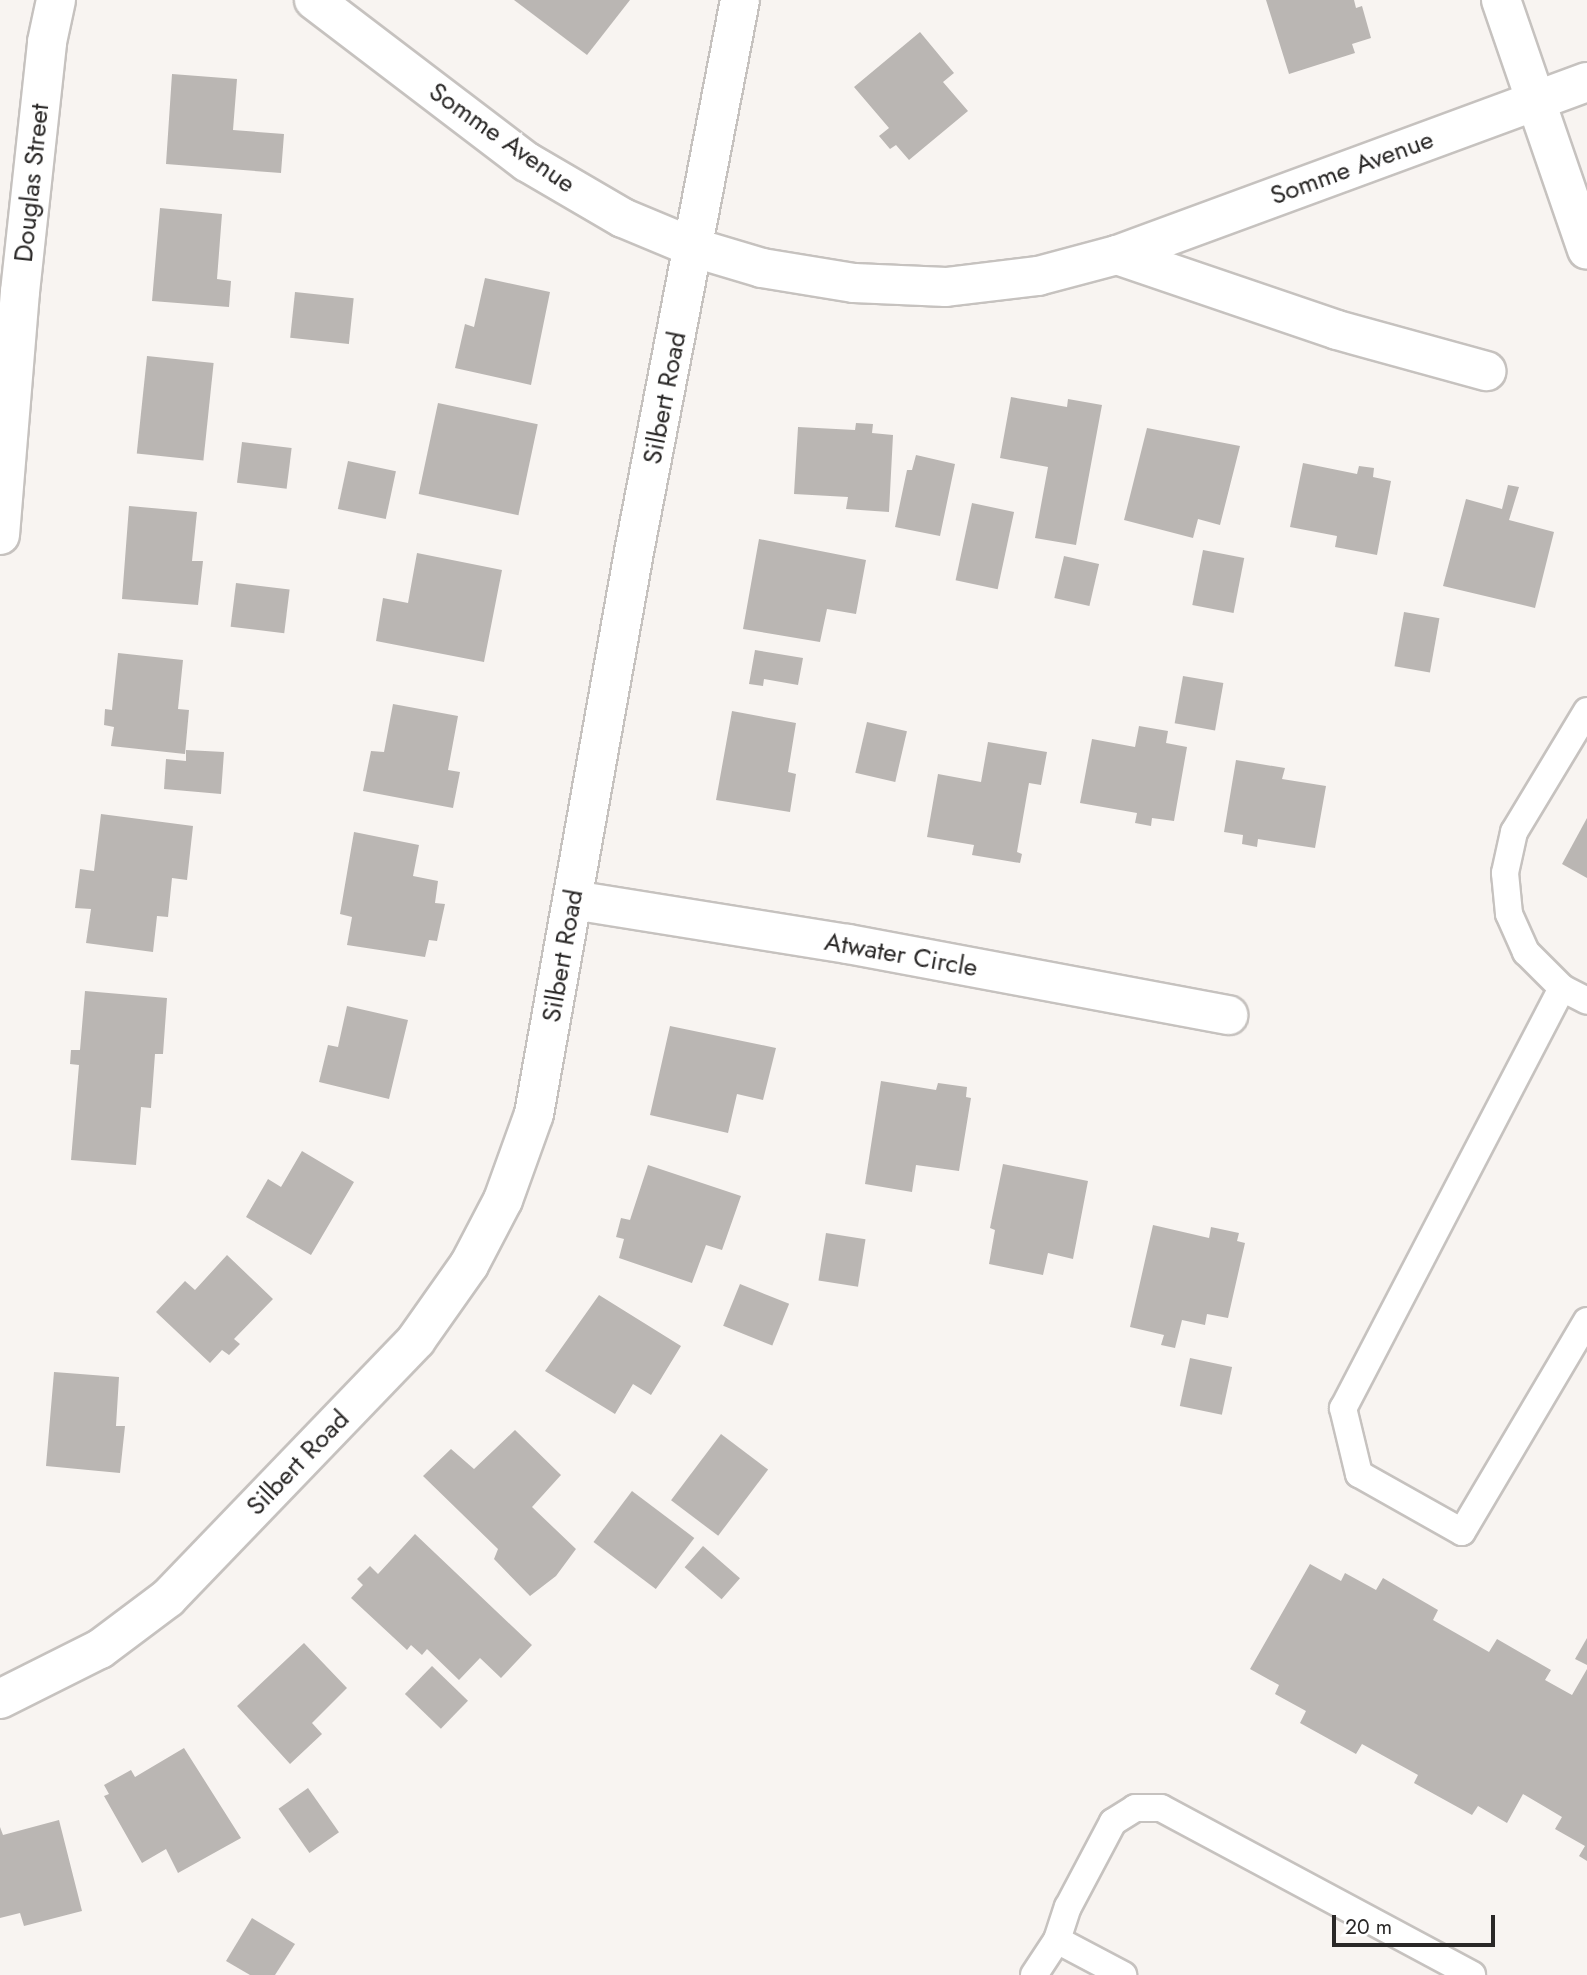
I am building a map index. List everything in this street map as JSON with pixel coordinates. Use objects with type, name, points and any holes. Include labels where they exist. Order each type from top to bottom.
[{"type":"street","name":"Douglas Street","points":[[0,535],[20,292],[47,42],[56,0]]},
{"type":"street","name":"Somme Avenue","points":[[314,0],[527,162],[623,218],[695,248],[762,268],[854,283],[946,287],[1038,276],[1117,255],[1587,82]]},
{"type":"street","name":"Silbert Road","points":[[0,1699],[100,1649],[168,1598],[416,1340],[469,1265],[503,1200],[534,1114],[634,552],[695,248],[740,0]]},
{"type":"street","points":[[1501,0],[1587,250]]},
{"type":"street","points":[[1117,255],[1337,330],[1486,371]]},
{"type":"street","name":"Atwater Circle","points":[[573,900],[848,944],[1228,1015]]},
{"type":"lane","points":[[1587,711],[1514,832],[1505,873],[1509,914],[1526,952],[1563,988],[1587,1001]]},
{"type":"lane","points":[[1563,988],[1343,1408],[1359,1474],[1462,1532],[1587,1321]]},
{"type":"lane","points":[[1034,1975],[1057,1940],[1068,1908],[1113,1822],[1135,1808],[1161,1808],[1472,1975]]},
{"type":"lane","points":[[1057,1940],[1123,1975]]},
{"type":"building","points":[[514,0],[630,0],[587,55]]},
{"type":"building","points":[[1266,0],[1354,0],[1356,8],[1362,6],[1371,38],[1352,44],[1355,53],[1289,74]]},
{"type":"building","points":[[920,32],[954,73],[943,82],[968,111],[909,160],[896,145],[890,149],[879,136],[889,128],[854,87]]},
{"type":"building","points":[[172,74],[237,79],[233,130],[284,134],[281,173],[166,164]]},
{"type":"building","points":[[160,208],[222,214],[217,279],[231,281],[229,307],[152,301]]},
{"type":"building","points":[[485,278],[550,292],[531,385],[455,368],[465,324],[474,327]]},
{"type":"building","points":[[295,292],[354,298],[349,344],[290,338]]},
{"type":"building","points":[[147,356],[214,363],[203,460],[137,453]]},
{"type":"building","points":[[1011,397],[1067,407],[1068,399],[1102,405],[1076,545],[1035,538],[1048,467],[1000,458]]},
{"type":"building","points":[[438,403],[538,424],[518,515],[419,494]]},
{"type":"building","points":[[856,423],[873,424],[872,433],[893,435],[889,512],[846,509],[848,497],[794,494],[798,427],[855,430]]},
{"type":"building","points":[[1147,428],[1240,446],[1220,525],[1198,519],[1193,538],[1124,520]]},
{"type":"building","points":[[242,442],[292,448],[287,489],[237,483]]},
{"type":"building","points":[[916,455],[955,464],[940,536],[895,527],[907,470],[912,470]]},
{"type":"building","points":[[348,461],[396,471],[386,519],[338,509]]},
{"type":"building","points":[[1303,463],[1357,474],[1359,466],[1374,468],[1373,477],[1391,481],[1377,555],[1335,547],[1337,536],[1290,527]]},
{"type":"building","points":[[1508,485],[1519,487],[1509,520],[1554,532],[1535,608],[1443,586],[1466,499],[1502,509]]},
{"type":"building","points":[[972,503],[1014,512],[998,589],[956,580]]},
{"type":"building","points":[[129,506],[197,512],[192,561],[203,561],[198,605],[122,599]]},
{"type":"building","points":[[759,539],[866,560],[856,614],[827,609],[820,642],[743,629]]},
{"type":"building","points":[[1203,550],[1244,558],[1234,613],[1192,605]]},
{"type":"building","points":[[417,553],[502,570],[484,662],[376,641],[383,598],[408,603]]},
{"type":"building","points":[[1064,556],[1099,564],[1089,606],[1054,598]]},
{"type":"building","points":[[236,583],[290,590],[284,633],[231,627]]},
{"type":"building","points":[[1404,612],[1439,618],[1430,672],[1394,666]]},
{"type":"building","points":[[755,650],[803,658],[798,685],[764,679],[763,686],[749,684]]},
{"type":"building","points":[[118,653],[183,660],[178,709],[189,710],[185,754],[111,746],[114,727],[104,725],[105,709],[112,710]]},
{"type":"building","points":[[1183,676],[1223,683],[1215,730],[1175,723]]},
{"type":"building","points":[[393,704],[458,716],[448,770],[460,772],[453,808],[363,791],[371,751],[384,752]]},
{"type":"building","points":[[732,711],[796,723],[788,772],[796,774],[790,812],[716,800]]},
{"type":"building","points":[[867,722],[907,731],[895,782],[855,773]]},
{"type":"building","points":[[1139,726],[1168,731],[1166,743],[1187,747],[1174,821],[1152,818],[1151,826],[1135,823],[1137,813],[1080,803],[1092,739],[1135,747]]},
{"type":"building","points":[[988,742],[1047,752],[1041,785],[1029,783],[1017,852],[1022,854],[1020,863],[972,855],[974,845],[927,837],[938,774],[981,782]]},
{"type":"building","points":[[186,750],[224,752],[221,794],[164,789],[166,759],[186,761]]},
{"type":"building","points":[[1236,760],[1285,768],[1282,779],[1326,786],[1315,848],[1258,839],[1257,847],[1242,844],[1243,835],[1224,832]]},
{"type":"building","points":[[101,814],[193,826],[187,880],[172,878],[168,917],[157,916],[153,952],[86,943],[91,909],[75,908],[80,869],[94,871]]},
{"type":"building","points":[[1587,818],[1587,878],[1562,864]]},
{"type":"building","points":[[354,832],[419,845],[413,876],[438,881],[435,903],[445,904],[437,941],[429,940],[425,957],[347,945],[352,917],[340,914]]},
{"type":"building","points":[[85,991],[167,998],[163,1054],[155,1054],[151,1108],[141,1107],[136,1165],[71,1160],[79,1065],[70,1064],[71,1050],[80,1050]]},
{"type":"building","points":[[347,1006],[408,1020],[389,1099],[319,1082],[328,1045],[338,1047]]},
{"type":"building","points":[[670,1026],[776,1048],[763,1100],[737,1094],[728,1133],[650,1115]]},
{"type":"building","points":[[881,1081],[936,1090],[938,1083],[967,1087],[966,1097],[971,1098],[959,1171],[916,1165],[912,1192],[865,1184]]},
{"type":"building","points":[[302,1151],[354,1182],[311,1255],[246,1217],[268,1179],[281,1187]]},
{"type":"building","points":[[1003,1164],[1088,1181],[1073,1259],[1048,1253],[1043,1275],[989,1264],[995,1230],[990,1228]]},
{"type":"building","points":[[648,1165],[741,1196],[722,1250],[706,1245],[692,1283],[619,1258],[624,1239],[616,1237],[621,1218],[630,1220]]},
{"type":"building","points":[[1153,1225],[1209,1238],[1211,1227],[1239,1233],[1237,1241],[1245,1243],[1228,1318],[1207,1314],[1205,1325],[1182,1320],[1175,1348],[1161,1345],[1164,1335],[1130,1327]]},
{"type":"building","points":[[826,1233],[866,1239],[858,1287],[818,1280]]},
{"type":"building","points":[[227,1255],[273,1299],[234,1339],[240,1344],[229,1355],[222,1350],[210,1363],[156,1312],[185,1281],[195,1290]]},
{"type":"building","points":[[740,1284],[789,1304],[772,1346],[723,1326]]},
{"type":"building","points":[[599,1295],[681,1346],[651,1395],[633,1384],[615,1414],[545,1371]]},
{"type":"building","points":[[1190,1358],[1232,1367],[1222,1415],[1180,1406]]},
{"type":"building","points":[[54,1372],[119,1377],[116,1426],[125,1426],[120,1473],[46,1466]]},
{"type":"building","points":[[515,1430],[561,1475],[532,1507],[576,1549],[556,1576],[530,1596],[494,1559],[498,1549],[423,1476],[451,1449],[474,1469]]},
{"type":"building","points":[[721,1434],[768,1470],[718,1536],[671,1500]]},
{"type":"building","points":[[632,1491],[694,1538],[656,1589],[593,1542]]},
{"type":"building","points":[[415,1534],[532,1645],[501,1678],[480,1658],[459,1680],[427,1649],[422,1655],[411,1645],[407,1650],[351,1598],[363,1585],[357,1579],[370,1566],[378,1574]]},
{"type":"building","points":[[703,1546],[740,1578],[722,1599],[685,1567]]},
{"type":"building","points":[[1310,1564],[1341,1581],[1345,1573],[1376,1590],[1383,1578],[1438,1610],[1433,1620],[1489,1652],[1497,1639],[1551,1670],[1545,1680],[1572,1695],[1587,1669],[1587,1861],[1579,1856],[1585,1846],[1555,1829],[1562,1817],[1523,1794],[1507,1823],[1478,1806],[1472,1815],[1414,1783],[1418,1775],[1362,1744],[1356,1754],[1300,1723],[1306,1711],[1275,1694],[1279,1685],[1250,1669]]},
{"type":"building","points":[[1587,1638],[1587,1665],[1575,1659]]},
{"type":"building","points":[[304,1643],[347,1688],[312,1723],[322,1734],[290,1764],[237,1706]]},
{"type":"building","points":[[432,1666],[468,1701],[441,1729],[405,1694]]},
{"type":"building","points":[[184,1748],[241,1838],[178,1873],[166,1849],[142,1863],[104,1796],[109,1794],[104,1785],[131,1770],[135,1777]]},
{"type":"building","points":[[308,1788],[339,1832],[309,1853],[279,1809]]},
{"type":"building","points":[[59,1820],[82,1911],[24,1926],[20,1913],[0,1918],[0,1827],[3,1835]]},
{"type":"building","points":[[252,1918],[295,1944],[275,1975],[250,1975],[226,1961]]}]
